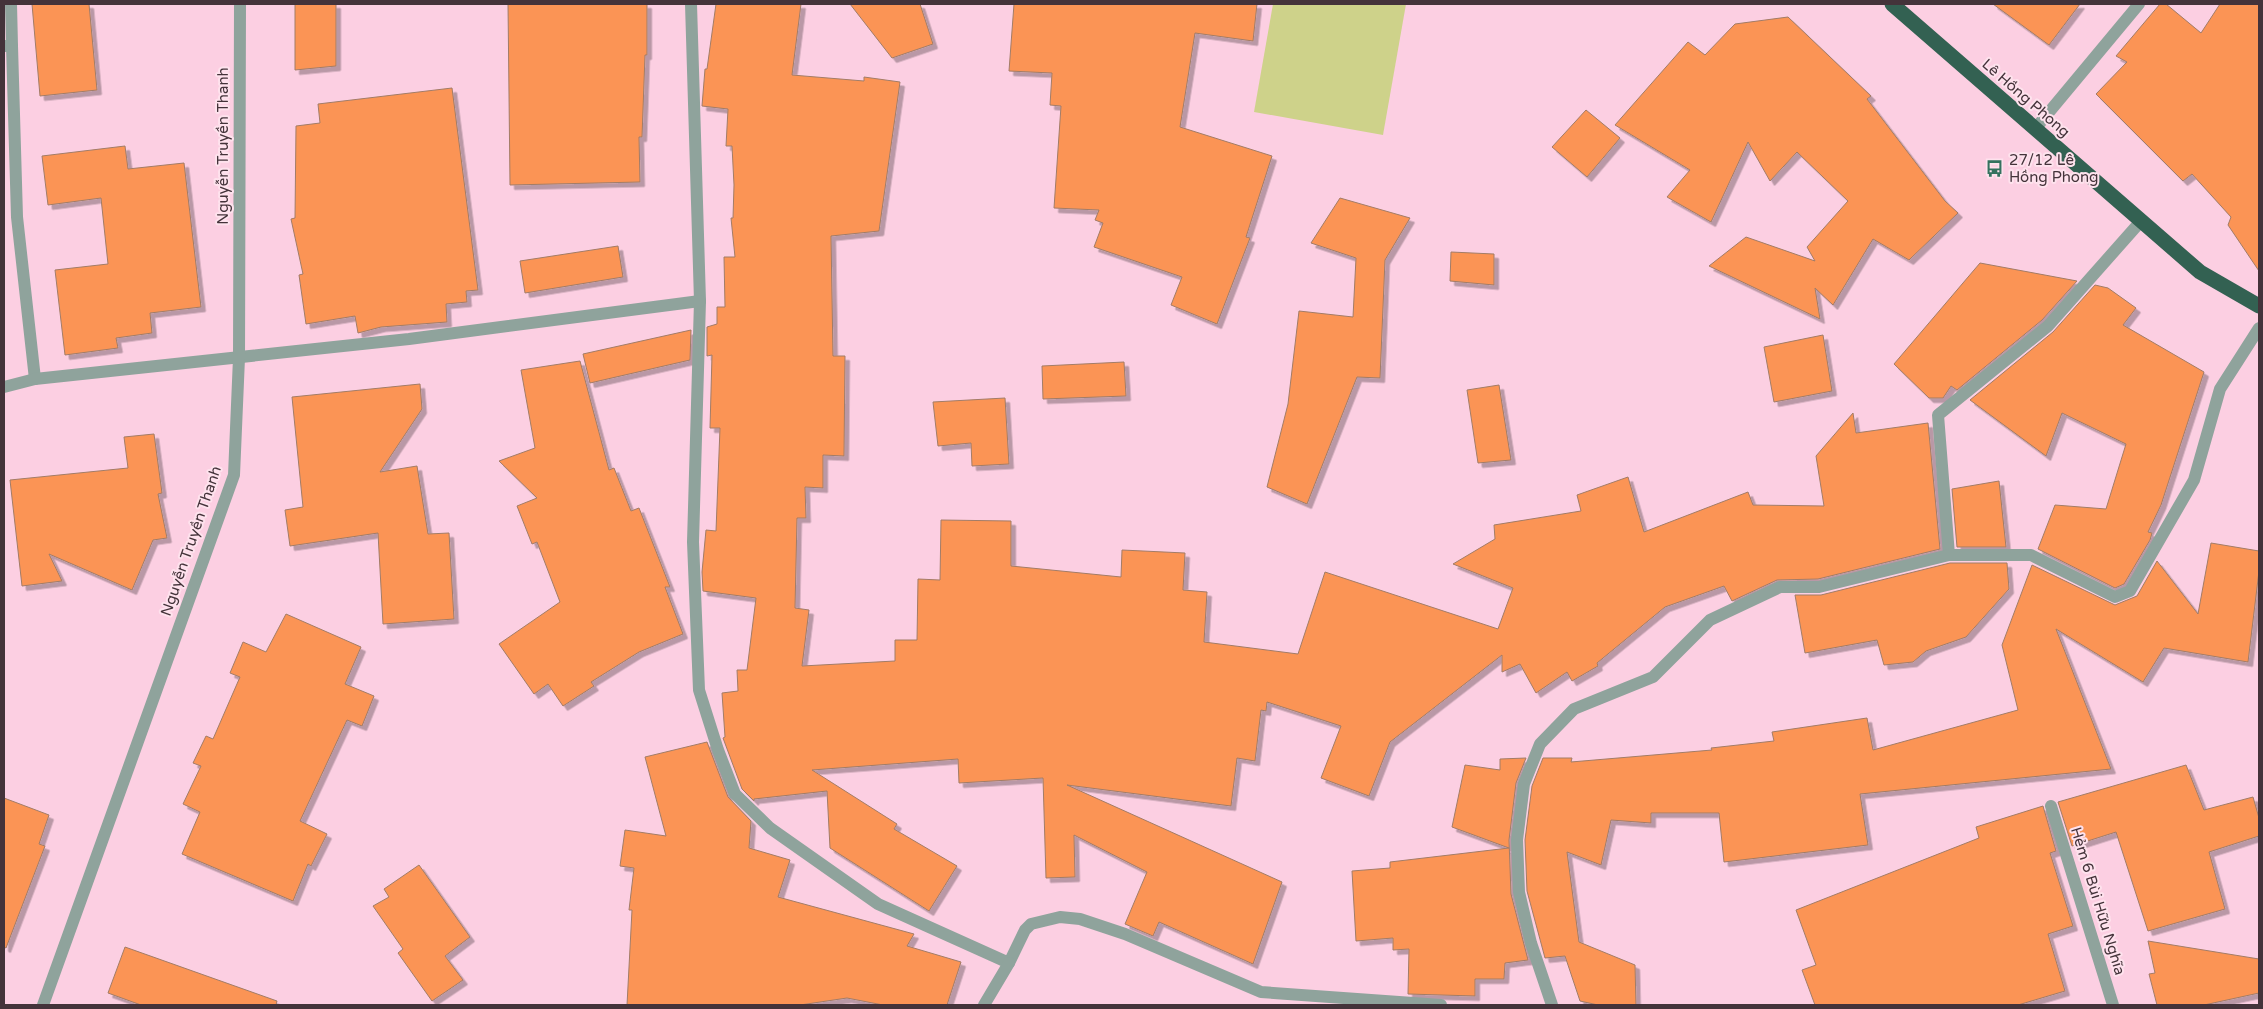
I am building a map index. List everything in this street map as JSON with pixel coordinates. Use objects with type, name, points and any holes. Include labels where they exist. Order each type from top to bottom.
[{"type":"highway","name":"Lê Hồng Phong","points":[[1892,4],[2200,272],[2259,306]]},
{"type":"street","points":[[11,4],[8,46],[17,217],[35,379]]},
{"type":"street","name":"Nguyễn Truyền Thanh","points":[[43,1005],[234,475],[239,358],[240,4]]},
{"type":"street","points":[[691,4],[700,302],[693,542],[699,690],[718,750],[735,794],[770,828],[878,904],[1009,963]]},
{"type":"street","points":[[2035,129],[2139,4]]},
{"type":"street","points":[[1949,555],[1938,415],[2048,326],[2141,221]]},
{"type":"street","points":[[4,387],[35,379],[409,339],[700,302]]},
{"type":"street","points":[[1552,1005],[1531,943],[1519,892],[1517,840],[1524,784],[1540,744],[1574,709],[1653,677],[1710,620],[1780,587],[1818,587],[1949,555],[2031,555],[2115,597],[2130,591],[2194,480],[2220,390],[2259,328]]},
{"type":"street","name":"Hẻm 6 Bùi Hữu Nghĩa","points":[[2051,806],[2113,1005]]},
{"type":"street","points":[[984,1005],[1009,963],[1025,930],[1031,924],[1060,917],[1080,919],[1125,934],[1261,992],[1441,1005]]},
{"type":"green space","points":[[1273,4],[1406,4],[1383,135],[1254,112]]},
{"type":"building","points":[[32,4],[89,4],[97,90],[40,96]]},
{"type":"building","points":[[295,4],[336,4],[336,66],[295,70]]},
{"type":"building","points":[[508,4],[647,4],[647,55],[645,55],[642,137],[639,137],[640,182],[510,185]]},
{"type":"building","points":[[716,4],[801,4],[792,75],[864,81],[864,77],[900,82],[879,231],[831,236],[833,356],[845,356],[844,456],[823,455],[823,488],[805,487],[806,518],[797,518],[795,608],[809,610],[802,666],[895,661],[895,640],[917,640],[918,579],[940,580],[941,520],[1011,521],[1011,566],[1121,577],[1122,550],[1185,553],[1183,590],[1207,592],[1204,642],[1298,654],[1325,572],[1498,629],[1513,588],[1453,564],[1495,539],[1494,525],[1581,511],[1577,495],[1628,477],[1644,532],[1748,492],[1753,505],[1824,506],[1816,456],[1853,413],[1856,433],[1928,423],[1940,549],[1818,579],[1777,580],[1732,601],[1724,586],[1665,607],[1597,663],[1598,666],[1572,681],[1567,672],[1536,693],[1520,664],[1502,672],[1502,655],[1390,742],[1369,796],[1321,778],[1341,726],[1267,702],[1266,711],[1261,710],[1255,761],[1237,758],[1231,806],[1067,785],[1282,882],[1253,964],[1159,922],[1153,936],[1125,924],[1147,872],[1074,835],[1075,877],[1046,878],[1043,778],[959,783],[958,759],[812,770],[897,824],[894,829],[957,866],[929,911],[830,848],[827,791],[754,799],[754,801],[742,789],[723,738],[725,737],[722,693],[738,691],[737,670],[747,670],[756,598],[703,591],[702,572],[706,530],[716,531],[720,428],[710,428],[712,355],[707,356],[707,327],[717,324],[717,307],[725,307],[724,257],[735,257],[731,218],[733,218],[734,185],[732,146],[726,146],[728,109],[702,106],[705,69],[707,69]]},
{"type":"building","points":[[850,4],[920,4],[933,44],[892,58]]},
{"type":"building","points":[[1014,4],[1257,4],[1253,41],[1195,33],[1180,127],[1272,156],[1246,237],[1250,238],[1217,324],[1171,305],[1182,277],[1094,247],[1103,223],[1095,220],[1099,210],[1054,208],[1061,106],[1050,105],[1052,73],[1009,71]]},
{"type":"building","points":[[1993,4],[2080,4],[2049,45]]},
{"type":"building","points":[[2160,4],[2166,4],[2201,33],[2220,4],[2259,4],[2259,271],[2228,225],[2231,217],[2192,174],[2183,181],[2096,94],[2127,62],[2116,56]]},
{"type":"building","points":[[1788,17],[1871,96],[1867,99],[1945,201],[1958,213],[1909,260],[1873,239],[1833,305],[1815,288],[1820,319],[1709,266],[1746,237],[1815,261],[1807,247],[1848,201],[1797,152],[1770,181],[1748,142],[1711,222],[1667,197],[1690,170],[1615,125],[1688,42],[1705,55],[1735,24]]},
{"type":"building","points":[[452,88],[478,290],[466,291],[467,302],[446,304],[447,322],[381,327],[358,333],[355,316],[306,324],[299,275],[303,274],[291,219],[295,218],[296,126],[320,123],[318,104]]},
{"type":"building","points":[[1586,110],[1620,138],[1587,177],[1552,147]]},
{"type":"building","points":[[125,146],[128,169],[184,163],[201,307],[150,313],[152,333],[116,338],[118,348],[65,355],[55,270],[108,264],[101,198],[48,205],[42,156]]},
{"type":"building","points":[[1340,198],[1410,218],[1385,260],[1380,378],[1357,377],[1307,504],[1267,487],[1288,404],[1299,311],[1353,317],[1356,258],[1311,243]]},
{"type":"building","points":[[618,246],[623,277],[525,293],[520,261]]},
{"type":"building","points":[[1451,252],[1494,254],[1494,285],[1450,281]]},
{"type":"building","points":[[1980,263],[2077,281],[2042,320],[1957,390],[1951,386],[1943,398],[1929,398],[1894,364]]},
{"type":"building","points":[[2095,285],[2108,288],[2136,308],[2123,325],[2204,372],[2161,505],[2148,532],[2152,533],[2150,540],[2124,584],[2115,588],[2038,549],[2055,505],[2106,509],[2126,444],[2062,413],[2046,456],[1970,400],[2053,332]]},
{"type":"building","points":[[691,330],[690,360],[590,383],[583,354]]},
{"type":"building","points":[[1823,335],[1832,391],[1774,402],[1764,347]]},
{"type":"building","points":[[580,361],[609,470],[614,468],[631,511],[639,508],[670,587],[665,587],[683,634],[639,652],[591,682],[594,686],[563,706],[548,684],[534,694],[499,644],[560,602],[537,542],[532,544],[517,506],[537,498],[499,461],[535,448],[521,370]]},
{"type":"building","points":[[1124,362],[1126,396],[1043,399],[1042,366]]},
{"type":"building","points":[[420,384],[422,409],[380,472],[417,466],[428,534],[449,533],[454,619],[383,624],[378,533],[290,546],[285,510],[303,507],[292,397]]},
{"type":"building","points":[[1499,385],[1511,460],[1478,463],[1467,390]]},
{"type":"building","points":[[1005,398],[1009,464],[972,466],[971,443],[938,446],[933,402]]},
{"type":"building","points":[[154,434],[162,493],[158,494],[167,538],[153,540],[132,590],[49,554],[62,581],[22,586],[10,480],[128,468],[124,437]]},
{"type":"building","points":[[1999,481],[2006,547],[1957,547],[1952,489]]},
{"type":"building","points":[[2211,543],[2259,551],[2259,571],[2248,662],[2164,648],[2143,682],[2056,629],[2111,769],[1860,794],[1868,845],[1724,862],[1719,813],[1651,813],[1651,823],[1611,820],[1601,865],[1567,852],[1579,942],[1635,965],[1636,1005],[1598,1005],[1580,1001],[1565,956],[1545,958],[1527,891],[1525,840],[1532,786],[1543,758],[1572,758],[1571,762],[1712,750],[1711,748],[1774,741],[1772,732],[1867,718],[1873,750],[2018,710],[2002,645],[2032,565],[2115,605],[2137,596],[2157,561],[2198,614]]},
{"type":"building","points":[[1950,563],[2007,563],[2009,589],[1966,637],[1926,651],[1913,662],[1884,665],[1877,640],[1805,653],[1795,595],[1821,595]]},
{"type":"building","points":[[286,614],[361,647],[345,684],[374,696],[362,726],[347,720],[300,821],[327,834],[311,866],[308,864],[293,901],[182,854],[200,812],[183,804],[201,766],[193,763],[206,736],[213,739],[240,677],[230,673],[243,642],[266,652]]},
{"type":"building","points":[[707,742],[728,797],[751,821],[749,848],[790,860],[778,897],[914,934],[907,946],[961,962],[947,1005],[883,1005],[847,998],[800,1005],[627,1005],[632,910],[629,910],[634,868],[620,866],[625,830],[666,836],[645,757]]},
{"type":"building","points":[[1526,758],[1516,783],[1509,840],[1511,894],[1528,960],[1505,963],[1504,979],[1475,979],[1475,996],[1408,994],[1409,949],[1393,950],[1393,938],[1356,941],[1352,871],[1390,868],[1390,862],[1509,848],[1452,827],[1465,765],[1500,770],[1500,759]]},
{"type":"building","points":[[2186,765],[2204,810],[2253,797],[2259,818],[2259,836],[2209,852],[2225,909],[2148,931],[2116,832],[2072,846],[2058,802]]},
{"type":"building","points":[[4,798],[49,815],[39,844],[45,846],[6,948],[4,947]]},
{"type":"building","points":[[2043,806],[2056,851],[2050,853],[2073,926],[2048,934],[2065,991],[2018,1005],[1815,1005],[1802,970],[1816,965],[1796,910],[1979,838],[1976,827]]},
{"type":"building","points":[[419,865],[470,937],[445,956],[463,980],[432,1001],[398,953],[403,949],[373,906],[389,897],[384,889]]},
{"type":"building","points":[[2148,941],[2259,959],[2259,993],[2204,1005],[2157,1005],[2149,974],[2155,973]]},
{"type":"building","points":[[125,947],[277,1001],[276,1005],[141,1005],[108,993]]},
{"type":"place","name":"27/12 Lê Hồng Phong","points":[[1995,169]]}]
